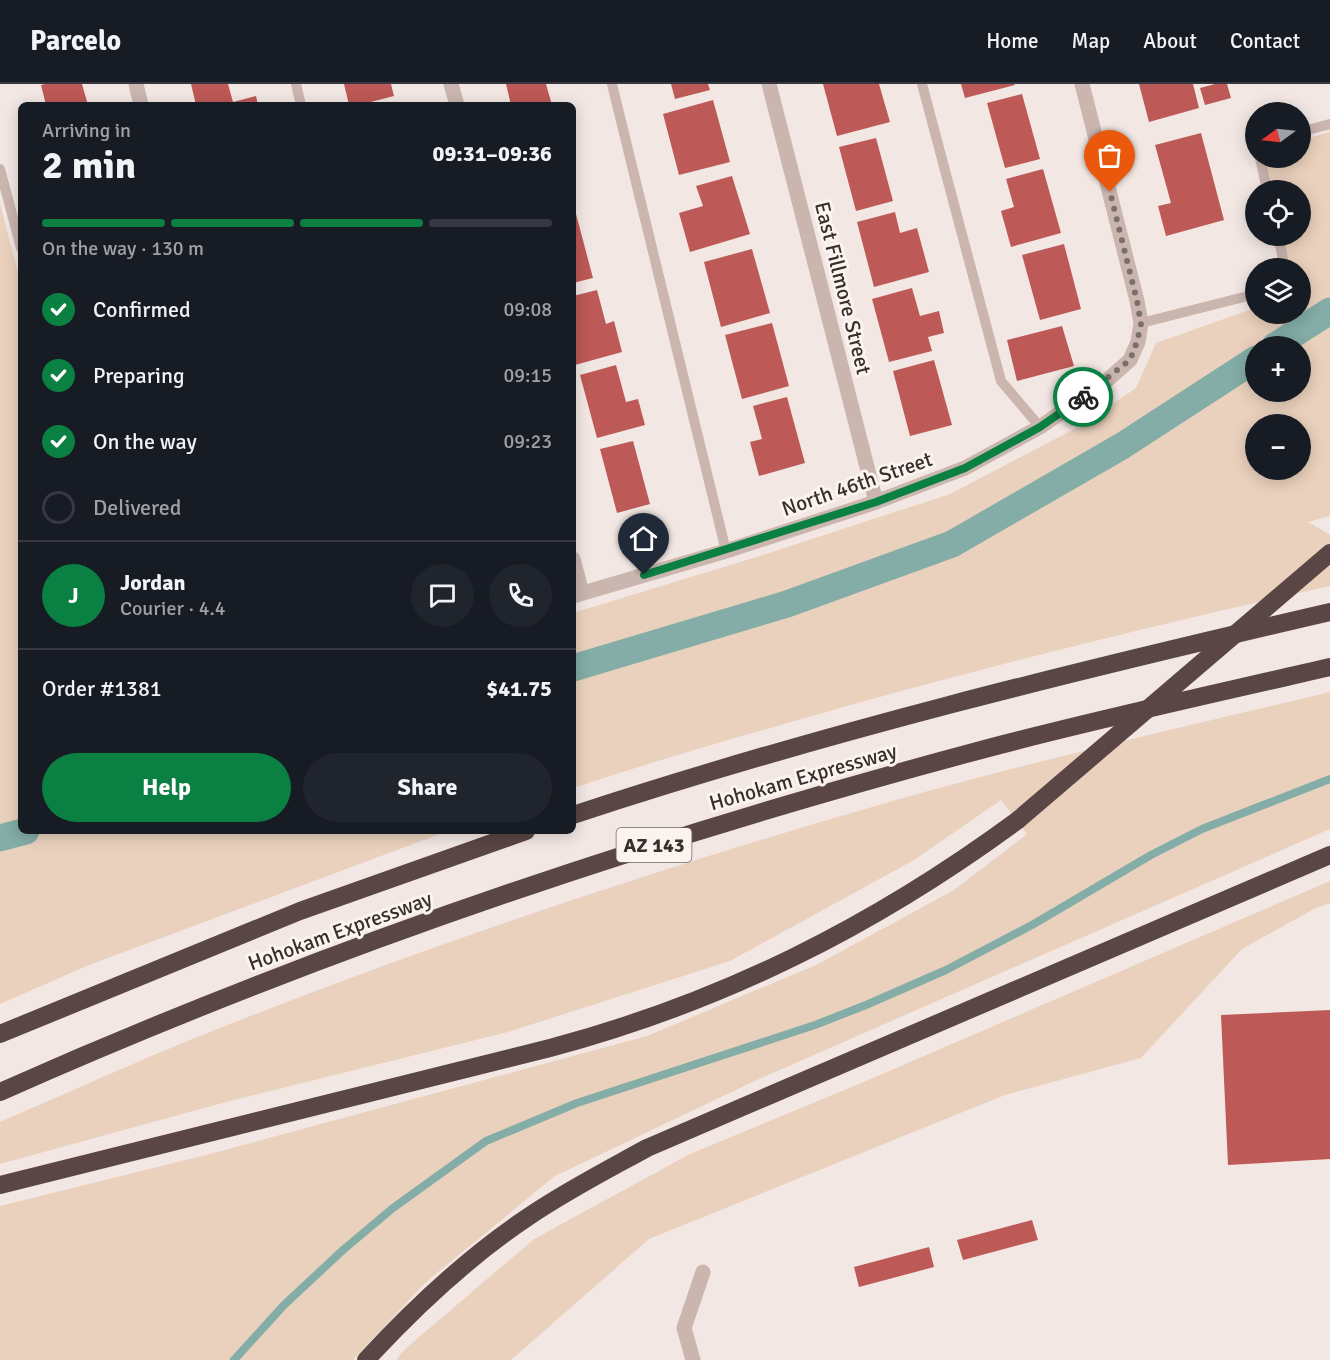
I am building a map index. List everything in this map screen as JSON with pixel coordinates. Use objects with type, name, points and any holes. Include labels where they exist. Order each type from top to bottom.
[{"type":"highway","points":[[0,1185],[591,1037],[684,1006],[774,968],[827,942],[938,877],[1018,820],[1330,553]]},
{"type":"highway","name":"Hohokam Expressway","points":[[576,814],[741,762],[910,714],[1079,671],[1330,612]]},
{"type":"highway","name":"Hohokam Expressway","points":[[0,1092],[284,975],[459,910],[630,852],[981,750],[1330,667]]},
{"type":"highway","name":"Hohokam Expressway","points":[[0,1034],[300,911],[518,834]]},
{"type":"highway","points":[[366,1360],[421,1304],[490,1245],[527,1217],[568,1191],[637,1153],[1325,858]]},
{"type":"street","points":[[136,84],[140,102]]},
{"type":"street","points":[[452,84],[456,102]]},
{"type":"street","name":"East Fillmore Street","points":[[769,84],[876,502]]},
{"type":"street","points":[[1082,84],[1141,324]]},
{"type":"street","name":"North 46th Street","points":[[577,594],[876,502],[965,468],[1040,427],[1104,383],[1130,360],[1141,324]]},
{"type":"street","points":[[693,1360],[684,1328],[703,1272]]},
{"type":"lane","points":[[296,84],[300,102]]},
{"type":"lane","points":[[612,84],[726,550]]},
{"type":"lane","points":[[922,84],[1000,381],[1040,427]]},
{"type":"lane","points":[[1311,129],[1330,124]]},
{"type":"lane","points":[[0,169],[18,237]]},
{"type":"lane","points":[[1141,324],[1245,297]]},
{"type":"sand","points":[[1330,132],[1330,516],[1308,522],[1330,535],[1330,586],[1123,634],[849,705],[576,787],[576,612],[763,555],[950,494],[1082,425],[1136,388],[1156,343],[1245,312],[1245,324],[1311,324],[1311,258],[1287,258],[1284,246],[1311,246],[1311,180],[1269,180],[1266,168],[1311,168],[1311,137]]},
{"type":"sand","points":[[0,204],[18,273],[18,834],[440,834],[89,965],[0,1004]]},
{"type":"sand","points":[[1330,692],[1330,829],[759,1079],[555,1176],[426,1282],[353,1360],[0,1360],[0,1206],[210,1154],[647,1036],[816,965],[954,890],[1027,834],[1001,800],[914,860],[730,961],[508,1032],[226,1102],[0,1164],[0,1122],[175,1046],[284,1003],[452,941],[708,856],[991,774]]},
{"type":"sand","points":[[1330,881],[1330,903],[1314,909],[1242,949],[1141,1058],[1005,1095],[649,1239],[511,1360],[396,1360],[404,1350],[534,1239],[690,1154],[866,1081]]},
{"type":"building","points":[[82,84],[87,102],[45,102],[41,85]]},
{"type":"building","points":[[191,84],[228,84],[233,102],[195,102]]},
{"type":"building","points":[[344,84],[391,84],[394,96],[371,102],[348,102]]},
{"type":"building","points":[[506,84],[546,84],[551,102],[510,102]]},
{"type":"building","points":[[671,84],[708,84],[710,90],[675,99]]},
{"type":"building","points":[[823,84],[879,84],[890,122],[837,136]]},
{"type":"building","points":[[961,84],[1014,84],[1015,85],[965,98]]},
{"type":"building","points":[[1139,84],[1193,84],[1199,108],[1149,122]]},
{"type":"building","points":[[1227,84],[1231,98],[1205,105],[1200,88]]},
{"type":"building","points":[[1022,94],[1040,159],[1005,168],[987,103]]},
{"type":"building","points":[[256,96],[257,102],[233,102]]},
{"type":"building","points":[[713,100],[730,162],[679,175],[663,114]]},
{"type":"building","points":[[1201,133],[1224,220],[1166,236],[1158,206],[1171,203],[1155,145]]},
{"type":"building","points":[[876,138],[893,201],[856,211],[839,147]]},
{"type":"building","points":[[1043,169],[1061,233],[1011,247],[1001,211],[1014,207],[1006,179]]},
{"type":"building","points":[[732,176],[750,234],[690,252],[679,213],[703,206],[696,186]]},
{"type":"building","points":[[895,212],[900,233],[917,228],[929,272],[874,287],[857,222]]},
{"type":"building","points":[[576,214],[593,278],[576,282]]},
{"type":"building","points":[[1064,244],[1081,309],[1040,320],[1022,255]]},
{"type":"building","points":[[752,249],[770,313],[721,327],[704,262]]},
{"type":"building","points":[[912,288],[920,316],[939,311],[944,333],[928,337],[932,351],[889,362],[872,299]]},
{"type":"building","points":[[597,290],[606,324],[614,321],[622,352],[576,365],[576,295]]},
{"type":"building","points":[[772,323],[789,386],[742,399],[725,335]]},
{"type":"building","points":[[1062,326],[1074,366],[1017,381],[1007,340]]},
{"type":"building","points":[[934,360],[952,425],[910,436],[893,371]]},
{"type":"building","points":[[616,365],[626,402],[638,399],[645,425],[597,438],[580,375]]},
{"type":"building","points":[[787,397],[805,463],[759,476],[750,442],[762,439],[753,406]]},
{"type":"building","points":[[633,441],[650,504],[617,513],[600,449]]},
{"type":"building","points":[[1330,1010],[1330,1159],[1228,1165],[1221,1015]]},
{"type":"building","points":[[1032,1220],[1038,1240],[963,1260],[957,1240]]},
{"type":"building","points":[[929,1247],[934,1267],[859,1287],[854,1267]]},
{"type":"waterway","points":[[1291,336],[1330,311]]},
{"type":"waterway","points":[[576,667],[787,604],[952,544],[1122,446],[1245,366]]},
{"type":"waterway","points":[[234,1360],[284,1305],[343,1250],[393,1208],[486,1141],[577,1103],[815,1025],[866,1005],[946,970],[1032,925],[1151,855],[1202,829],[1330,779]]},
{"type":"waterway","points":[[0,838],[18,833]]},
{"type":"way so far","points":[[1083,397],[1104,383],[1130,360],[1141,324],[1110,192]]},
{"type":"route","points":[[644,575],[876,502],[965,468],[1040,427],[1083,397]]}]
